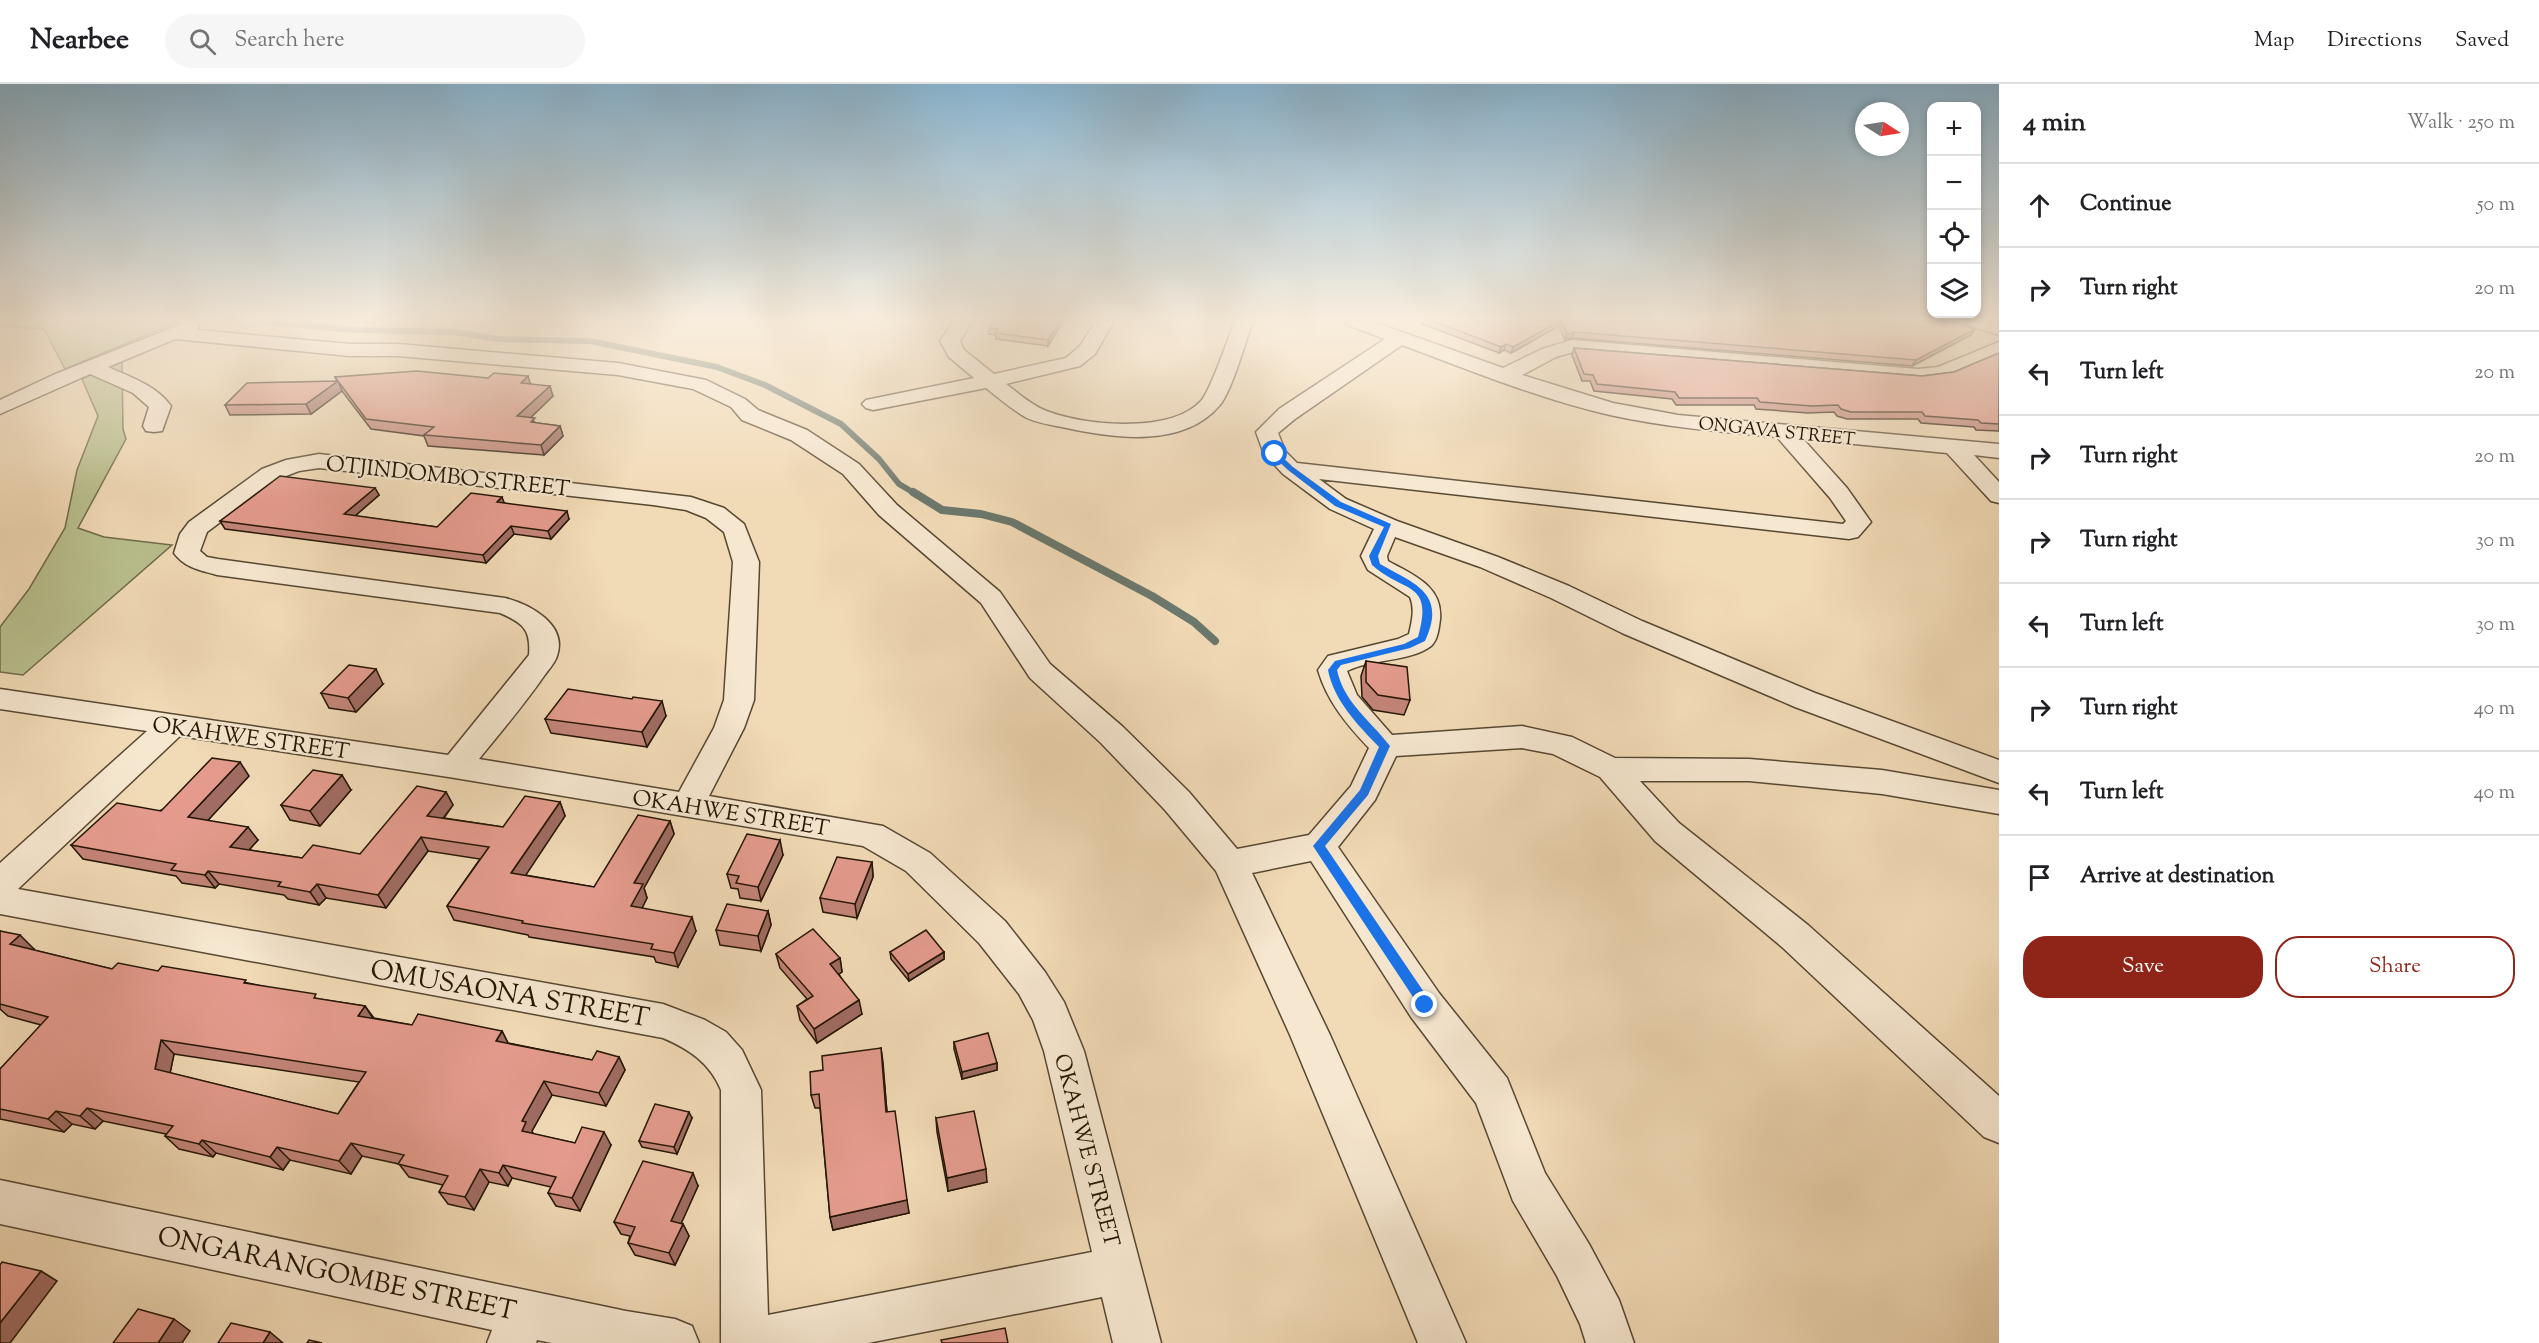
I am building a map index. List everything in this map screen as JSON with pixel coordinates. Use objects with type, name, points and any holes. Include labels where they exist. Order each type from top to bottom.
[{"type":"street","points":[[0,408],[58,380]]},
{"type":"street","points":[[121,380],[140,388],[160,405],[154,426]]},
{"type":"street","points":[[676,380],[699,384],[738,403],[750,415],[799,435],[851,469],[888,510],[991,598],[1040,671],[1112,735],[1160,784],[1230,864],[1310,1035],[1442,1343]]},
{"type":"street","points":[[873,404],[998,380]]},
{"type":"street","points":[[993,381],[1033,413],[1053,419],[1123,431],[1173,425],[1193,419],[1207,410],[1221,380]]},
{"type":"street","points":[[1328,380],[1267,432],[1275,454],[1291,469],[1338,504],[1388,526],[1499,566],[1632,627],[1805,700],[1999,772]]},
{"type":"street","name":"ONGAVA STREET","points":[[1520,380],[1611,409],[1678,421],[1999,451]]},
{"type":"street","points":[[1291,469],[1728,519],[1762,520],[1849,532],[1859,522],[1839,493],[1785,432]]},
{"type":"street","points":[[1955,448],[1999,496]]},
{"type":"street","name":"OTJINDOMBO STREET","points":[[455,767],[543,656],[544,638],[537,626],[525,614],[505,606],[217,567],[190,558],[186,554],[192,534],[213,515],[270,474],[294,465],[319,460],[653,498],[691,504],[715,513],[735,529],[746,562],[739,700],[729,728],[688,805]]},
{"type":"street","points":[[1388,526],[1374,556],[1374,561],[1418,589],[1425,597],[1428,617],[1422,639],[1407,646],[1338,663],[1332,670],[1335,681],[1360,720],[1385,746],[1522,737],[1561,745],[1611,769],[1667,832],[1811,951],[1999,1123]]},
{"type":"street","name":"OKAHWE STREET","points":[[0,699],[455,767],[871,835],[918,862],[992,932],[1032,983],[1050,1014],[1064,1051],[1137,1343]]},
{"type":"street","points":[[0,884],[172,726]]},
{"type":"street","points":[[1230,864],[1319,846],[1364,792],[1385,746]]},
{"type":"street","points":[[1611,769],[1749,770],[1882,782],[1999,802]]},
{"type":"street","points":[[1319,846],[1425,1005],[1493,1092],[1528,1186],[1578,1270],[1602,1317],[1610,1343]]},
{"type":"street","name":"OMUSAONA STREET","points":[[0,900],[663,1021],[696,1032],[720,1051],[733,1067],[741,1090],[746,1343]]},
{"type":"street","name":"ONGARANGOMBE STREET","points":[[0,1202],[518,1328],[626,1335],[675,1343]]},
{"type":"street","points":[[746,1343],[1120,1270]]},
{"type":"green space","points":[[82,380],[122,380],[123,429],[126,439],[78,528],[104,537],[172,545],[23,675],[0,672],[0,627],[29,589],[65,528],[77,470],[98,416]]},
{"type":"building","points":[[337,380],[524,380],[521,383],[550,386],[517,416],[535,418],[531,422],[560,426],[541,445],[424,435],[434,427],[366,419]]},
{"type":"building","points":[[1595,380],[1999,380],[1999,424],[1925,416],[1922,412],[1851,412],[1841,409],[1838,405],[1812,406],[1760,402],[1757,398],[1679,398],[1675,392],[1597,384]]},
{"type":"building","points":[[338,381],[306,404],[225,405],[247,383]]},
{"type":"building","points":[[280,476],[375,488],[344,514],[437,527],[471,493],[502,497],[497,502],[567,511],[548,531],[511,526],[483,555],[220,521]]},
{"type":"building","points":[[1366,661],[1407,667],[1410,700],[1378,695],[1366,682]]},
{"type":"building","points":[[349,665],[376,669],[348,698],[321,693]]},
{"type":"building","points":[[568,689],[632,699],[633,697],[662,701],[642,732],[545,719]]},
{"type":"building","points":[[212,758],[240,762],[188,817],[248,827],[230,847],[302,858],[313,845],[360,854],[417,786],[446,792],[427,816],[503,827],[525,796],[560,802],[511,873],[594,887],[638,815],[670,821],[634,883],[643,884],[631,906],[692,917],[674,953],[651,949],[653,944],[522,923],[523,921],[447,906],[489,847],[421,837],[378,895],[317,884],[310,892],[278,886],[281,882],[208,871],[205,875],[171,870],[176,864],[71,845],[117,803],[161,811]]},
{"type":"building","points":[[313,770],[342,775],[310,811],[281,805]]},
{"type":"building","points":[[747,834],[780,840],[758,887],[736,883],[739,876],[727,874]]},
{"type":"building","points":[[837,857],[872,862],[855,904],[820,898]]},
{"type":"building","points":[[727,904],[768,911],[758,936],[716,930]]},
{"type":"building","points":[[813,929],[840,958],[830,964],[859,1000],[814,1029],[797,1006],[813,996],[776,954]]},
{"type":"building","points":[[926,930],[944,952],[908,974],[890,952]]},
{"type":"building","points":[[0,931],[20,935],[10,944],[112,969],[118,963],[158,971],[162,966],[246,980],[244,983],[316,994],[314,998],[365,1006],[358,1016],[412,1025],[418,1014],[502,1031],[496,1041],[592,1060],[597,1051],[619,1057],[599,1093],[544,1081],[522,1121],[526,1122],[522,1131],[575,1143],[582,1127],[604,1132],[572,1198],[548,1193],[556,1177],[503,1165],[499,1173],[480,1169],[465,1197],[439,1192],[448,1176],[398,1164],[404,1155],[351,1143],[339,1161],[277,1147],[270,1157],[202,1140],[199,1144],[165,1136],[173,1126],[87,1108],[80,1116],[56,1111],[48,1119],[0,1109],[0,1069],[48,1017],[0,1004]],"holes":[[[161,1040],[366,1072],[338,1114],[155,1069]]]},
{"type":"building","points":[[988,1033],[997,1063],[962,1072],[954,1042]]},
{"type":"building","points":[[881,1048],[886,1112],[895,1111],[907,1200],[830,1217],[819,1094],[811,1095],[810,1072],[823,1070],[822,1056]]},
{"type":"building","points":[[655,1104],[689,1112],[674,1147],[639,1141]]},
{"type":"building","points":[[974,1111],[986,1169],[947,1178],[936,1118]]},
{"type":"building","points":[[643,1161],[693,1173],[671,1221],[683,1224],[669,1253],[628,1243],[635,1227],[614,1222]]},
{"type":"building","points":[[2,1262],[41,1271],[0,1323],[0,1265]]},
{"type":"building","points":[[138,1309],[174,1319],[158,1343],[113,1343]]},
{"type":"building","points":[[231,1323],[270,1332],[263,1343],[218,1343]]},
{"type":"building","points":[[1005,1328],[1008,1343],[942,1343],[941,1340]]},
{"type":"waterway","points":[[751,380],[841,424],[879,459],[899,484],[916,494]]},
{"type":"waterway","points":[[913,492],[942,510],[981,514],[1012,522],[1152,596],[1194,622],[1215,641]]},
{"type":"route","points":[[1275,454],[1291,469],[1338,504],[1388,526],[1374,556],[1374,561],[1400,580],[1418,589],[1425,597],[1428,617],[1422,639],[1407,646],[1338,663],[1332,670],[1335,681],[1360,720],[1385,746],[1364,792],[1319,846],[1425,1005]]}]
